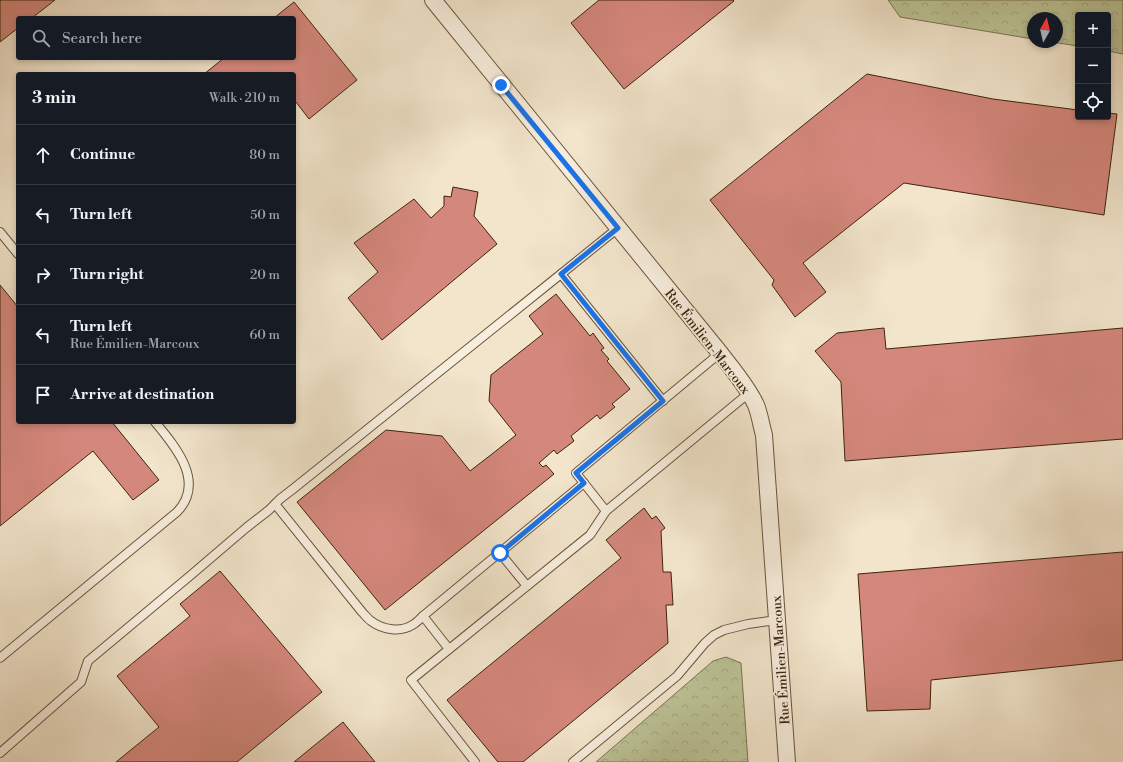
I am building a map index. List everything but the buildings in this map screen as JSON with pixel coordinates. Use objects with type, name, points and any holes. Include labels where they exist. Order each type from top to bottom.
[{"type":"street","name":"Rue Émilien-Marcoux","points":[[433,0],[720,353],[744,384],[755,404],[764,435],[788,762]]},
{"type":"lane","points":[[0,753],[81,682],[88,661],[246,528],[270,510],[293,489],[618,228]]},
{"type":"lane","points":[[0,232],[16,252]]},
{"type":"lane","points":[[561,274],[663,401]]},
{"type":"lane","points":[[606,511],[576,473],[720,353]]},
{"type":"lane","points":[[475,762],[411,680],[590,535],[606,511],[749,393]]},
{"type":"lane","points":[[0,658],[182,507],[186,500],[188,489],[187,470],[179,453],[157,424]]},
{"type":"lane","points":[[275,504],[362,612],[371,621],[379,626],[400,630],[414,624],[584,483]]},
{"type":"lane","points":[[500,553],[527,586]]},
{"type":"lane","points":[[423,616],[450,649]]},
{"type":"lane","points":[[573,762],[677,676],[714,635],[724,630],[748,624],[777,620]]},
{"type":"green space","points":[[888,0],[1123,0],[1123,54],[1111,52],[1111,12],[1075,12],[1075,46],[1063,44],[1063,12],[1027,12],[1027,38],[900,17]]},
{"type":"green space","points":[[726,657],[741,663],[748,762],[596,762],[713,661]]},
{"type":"route","points":[[500,553],[584,483],[576,473],[663,401],[561,274],[618,228],[501,85]]}]
